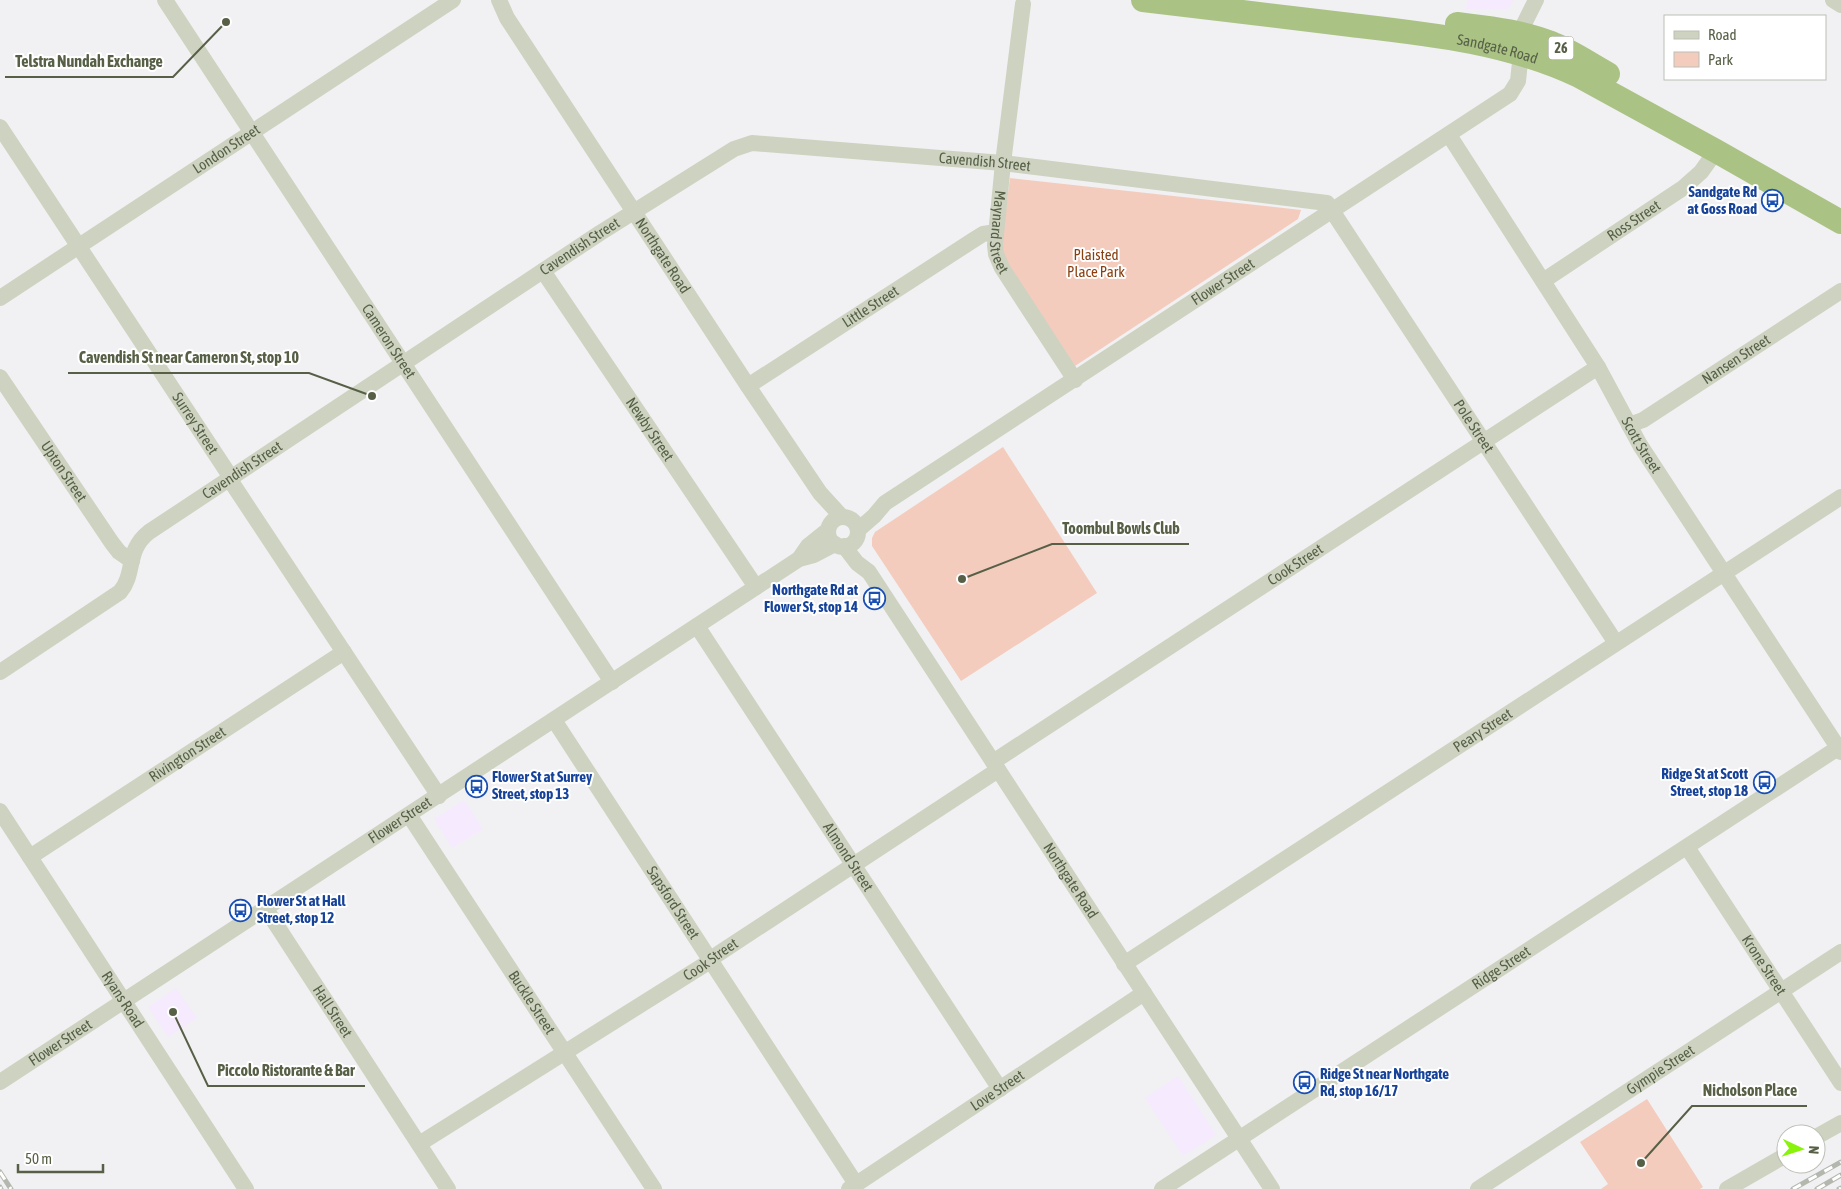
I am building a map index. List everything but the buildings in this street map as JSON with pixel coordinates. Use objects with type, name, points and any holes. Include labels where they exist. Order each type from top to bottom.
[{"type":"highway","name":"Sandgate Road","points":[[1143,0],[1468,41],[1553,44],[1841,205]]},
{"type":"highway","name":"Sandgate Road","points":[[1244,0],[1487,28],[1522,44],[1841,222]]},
{"type":"street","name":"Cameron Street","points":[[165,0],[612,682]]},
{"type":"street","name":"London Street","points":[[0,298],[453,0]]},
{"type":"street","name":"Northgate Road","points":[[490,0],[507,18]]},
{"type":"street","name":"Northgate Road","points":[[499,0],[507,18],[820,493],[843,531],[857,563],[869,572],[1272,1189]]},
{"type":"street","name":"Flower Street","points":[[0,1082],[125,1002],[799,559],[808,546],[843,531],[860,512],[885,503],[1501,101],[1514,90],[1518,81],[1525,20],[1536,0]]},
{"type":"street","points":[[1833,0],[1841,5]]},
{"type":"street","name":"Maynard Street","points":[[1023,4],[995,250],[1000,264],[1075,380]]},
{"type":"street","name":"Surrey Street","points":[[0,127],[439,796]]},
{"type":"street","name":"Scott Street","points":[[1448,135],[1598,367],[1640,445],[1840,749]]},
{"type":"street","name":"Cavendish Street","points":[[0,672],[120,592],[127,580],[136,546],[142,538],[543,271],[734,149],[746,144],[761,143],[1004,163],[1321,202],[1327,203],[1332,210]]},
{"type":"street","name":"Ross Street","points":[[1543,281],[1683,188],[1701,172],[1716,151]]},
{"type":"street","name":"Pole Street","points":[[1332,210],[1616,643]]},
{"type":"street","name":"Little Street","points":[[748,386],[974,239],[983,234],[996,232]]},
{"type":"street","name":"Newby Street","points":[[543,271],[756,587]]},
{"type":"street","name":"Nansen Street","points":[[1629,425],[1644,420],[1841,291]]},
{"type":"street","name":"Cook Street","points":[[419,1144],[711,960],[995,766],[1483,441],[1598,367]]},
{"type":"street","name":"Upton Street","points":[[0,377],[112,543],[119,552],[132,561]]},
{"type":"street","name":"Peary Street","points":[[1124,964],[1841,497]]},
{"type":"street","name":"Almond Street","points":[[697,626],[1000,1089]]},
{"type":"street","name":"Rivington Street","points":[[30,857],[344,652]]},
{"type":"street","name":"Sapsford Street","points":[[554,720],[711,960],[852,1187]]},
{"type":"street","name":"Ridge Street","points":[[1162,1189],[1840,749]]},
{"type":"street","name":"Ryans Road","points":[[0,811],[246,1189]]},
{"type":"street","name":"Buckle Street","points":[[409,815],[654,1189]]},
{"type":"street","name":"Krone Street","points":[[1687,847],[1841,1083]]},
{"type":"street","name":"Hall Street","points":[[266,909],[448,1189]]},
{"type":"street","name":"Gympie Street","points":[[1478,1189],[1841,952]]},
{"type":"street","name":"Love Street","points":[[852,1187],[1144,993]]},
{"type":"street","points":[[1826,1131],[1841,1123]]},
{"type":"street","points":[[1727,1189],[1776,1161]]},
{"type":"shaded area","points":[[1467,0],[1514,0],[1508,9],[1466,9]]},
{"type":"shaded area","points":[[464,800],[483,829],[452,848],[434,819]]},
{"type":"shaded area","points":[[176,988],[197,1018],[168,1037],[148,1007]]},
{"type":"shaded area","points":[[1178,1076],[1216,1135],[1183,1156],[1145,1098]]},
{"type":"green space","name":"Plaisted Place Park","points":[[1010,178],[1301,210],[1298,219],[1075,366],[1000,255]]},
{"type":"green space","points":[[1003,447],[1097,593],[961,681],[872,546],[872,538],[875,532]]},
{"type":"green space","points":[[1647,1099],[1703,1187],[1700,1189],[1601,1189],[1608,1184],[1580,1142]]},
{"type":"railway","points":[[1793,1189],[1841,1162]]},
{"type":"railway","points":[[0,1172],[11,1189]]},
{"type":"railway","points":[[1817,1189],[1841,1175]]},
{"type":"place","name":"Telstra Nundah Exchange","points":[[226,22]]},
{"type":"place","name":"Sandgate Rd at Goss Road","points":[[1773,201]]},
{"type":"place","name":"Cavendish St near Cameron St, stop 10","points":[[372,396]]},
{"type":"place","name":"Toombul Bowls Club","points":[[962,579]]},
{"type":"place","name":"Northgate Rd at Flower St, stop 14","points":[[874,599]]},
{"type":"place","name":"Ridge St at Scott Street, stop 18","points":[[1764,783]]},
{"type":"place","name":"Flower St at Surrey Street, stop 13","points":[[476,786]]},
{"type":"place","name":"Flower St at Hall Street, stop 12","points":[[241,910]]},
{"type":"place","name":"Piccolo Ristorante & Bar","points":[[173,1012]]},
{"type":"place","name":"Ridge St near Northgate Rd, stop 16/17","points":[[1304,1083]]},
{"type":"place","name":"Nicholson Place","points":[[1641,1163]]}]
